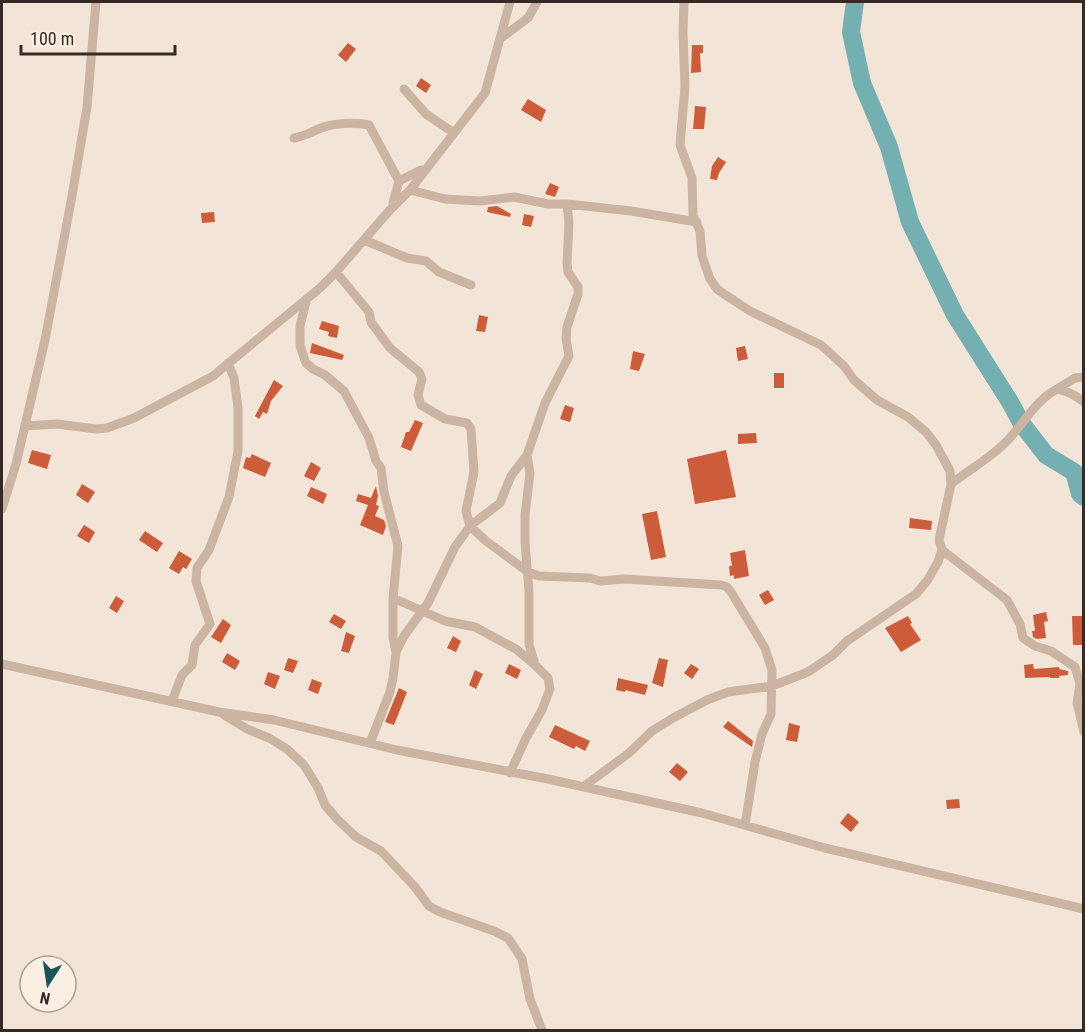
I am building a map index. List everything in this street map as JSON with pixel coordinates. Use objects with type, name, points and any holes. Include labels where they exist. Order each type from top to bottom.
[{"type":"street","points":[[2,509],[25,426],[45,340],[87,107],[96,2]]},
{"type":"street","points":[[25,426],[57,424],[96,429],[120,424],[204,382],[307,298],[336,272],[410,190],[485,93],[510,2]]},
{"type":"street","points":[[501,38],[528,18],[537,2]]},
{"type":"street","points":[[583,787],[629,753],[652,731],[673,718],[728,692],[772,686],[790,680],[833,656],[847,641],[916,594],[939,562],[942,550],[939,540],[951,484],[950,471],[936,445],[926,432],[909,417],[877,400],[854,380],[844,366],[821,345],[750,311],[717,289],[705,269],[700,231],[693,215],[692,178],[680,145],[685,87],[682,32],[684,2]]},
{"type":"street","points":[[404,89],[426,114],[454,133]]},
{"type":"street","points":[[294,138],[306,136],[323,127],[363,123],[369,125],[399,181],[389,211]]},
{"type":"street","points":[[399,181],[426,168]]},
{"type":"street","points":[[410,190],[445,199],[480,201],[514,197],[548,204],[631,211],[697,222]]},
{"type":"street","points":[[370,743],[390,692],[396,653],[404,636],[428,603],[455,547],[470,526],[500,503],[511,476],[527,455],[554,382],[569,356],[567,327],[578,294],[578,287],[568,272],[567,204]]},
{"type":"street","points":[[364,240],[401,256],[426,261],[439,272],[471,285]]},
{"type":"street","points":[[336,272],[369,312],[371,322],[390,348],[419,372],[422,379],[418,395],[421,405],[445,419],[467,423],[471,429],[475,457],[466,511],[470,526],[486,541],[528,572],[539,576],[590,578],[600,581],[626,579],[643,582],[680,582],[727,587],[765,648],[772,670],[771,714],[762,734],[755,762],[745,825]]},
{"type":"street","points":[[307,298],[300,326],[300,346],[306,363],[344,391],[369,438],[376,461],[381,468],[384,492],[398,546],[393,598],[393,637],[396,653]]},
{"type":"street","points":[[172,701],[182,675],[192,665],[195,645],[210,624],[195,581],[197,568],[209,550],[229,497],[238,451],[238,408],[234,378],[228,363]]},
{"type":"street","points":[[951,484],[982,464],[1007,441],[1044,398],[1075,378],[1083,377]]},
{"type":"street","points":[[1057,389],[1075,394],[1083,402]]},
{"type":"street","points":[[527,455],[530,473],[525,515],[529,644],[536,665]]},
{"type":"street","points":[[942,550],[1007,600],[1020,624],[1023,638],[1079,667],[1080,684],[1077,703],[1083,732]]},
{"type":"street","points":[[393,598],[445,621],[475,627],[493,636],[516,649],[548,678],[550,689],[542,710],[510,773]]},
{"type":"street","points":[[2,664],[219,712],[274,720],[370,743],[702,813],[825,848],[1083,908]]},
{"type":"street","points":[[219,712],[287,749],[304,765],[325,805],[337,819],[356,837],[381,852],[415,887],[429,906],[508,938],[522,959],[530,999],[542,1030]]},
{"type":"building","points":[[348,43],[356,49],[346,62],[338,55]]},
{"type":"building","points":[[692,45],[703,45],[703,53],[700,53],[701,72],[691,73]]},
{"type":"building","points":[[421,78],[431,85],[426,93],[416,86]]},
{"type":"building","points":[[528,99],[546,110],[541,122],[521,110]]},
{"type":"building","points":[[695,106],[706,107],[704,129],[693,129]]},
{"type":"building","points":[[718,157],[726,162],[717,180],[710,179],[712,166]]},
{"type":"building","points":[[550,183],[559,187],[555,197],[545,194]]},
{"type":"building","points":[[497,206],[511,214],[510,217],[487,212],[488,207]]},
{"type":"building","points":[[214,212],[215,222],[202,223],[201,213]]},
{"type":"building","points":[[524,214],[534,216],[531,227],[522,225]]},
{"type":"building","points":[[479,315],[488,317],[485,332],[476,331]]},
{"type":"building","points":[[322,321],[339,326],[337,338],[328,336],[329,332],[319,329]]},
{"type":"building","points":[[312,343],[344,355],[342,360],[310,353]]},
{"type":"building","points":[[745,346],[748,359],[738,361],[736,348]]},
{"type":"building","points":[[633,351],[645,354],[639,371],[630,369]]},
{"type":"building","points":[[774,373],[784,373],[784,388],[774,388]]},
{"type":"building","points":[[274,380],[283,386],[271,401],[267,414],[263,412],[259,419],[255,416]]},
{"type":"building","points":[[565,405],[574,408],[570,422],[560,419]]},
{"type":"building","points":[[415,420],[423,423],[411,451],[401,447],[406,432],[409,432]]},
{"type":"building","points":[[756,433],[757,443],[738,444],[738,434]]},
{"type":"building","points":[[32,450],[51,455],[47,469],[28,463]]},
{"type":"building","points":[[726,450],[736,497],[695,504],[687,459]]},
{"type":"building","points":[[252,454],[271,463],[265,477],[243,468],[246,457],[250,458]]},
{"type":"building","points":[[311,462],[321,468],[314,481],[304,476]]},
{"type":"building","points":[[82,484],[95,492],[88,503],[76,495]]},
{"type":"building","points":[[376,486],[378,496],[376,505],[379,506],[375,516],[384,520],[386,526],[383,535],[360,525],[368,505],[356,501],[358,494],[371,498]]},
{"type":"building","points":[[311,487],[327,494],[323,504],[307,496]]},
{"type":"building","points":[[657,511],[666,557],[651,560],[642,514]]},
{"type":"building","points":[[910,518],[932,521],[931,530],[909,528]]},
{"type":"building","points":[[84,525],[95,532],[89,543],[77,536]]},
{"type":"building","points":[[145,531],[163,543],[157,552],[139,540]]},
{"type":"building","points":[[745,550],[749,576],[734,579],[734,575],[730,576],[729,566],[732,566],[730,553]]},
{"type":"building","points":[[179,551],[192,559],[186,569],[183,567],[179,574],[169,568]]},
{"type":"building","points":[[768,590],[774,600],[765,605],[759,595]]},
{"type":"building","points":[[116,596],[124,601],[117,613],[109,608]]},
{"type":"building","points":[[1046,612],[1048,621],[1044,622],[1046,638],[1037,639],[1033,637],[1032,631],[1035,631],[1033,615]]},
{"type":"building","points":[[334,614],[346,621],[341,629],[329,622]]},
{"type":"building","points":[[908,616],[912,623],[910,624],[921,640],[901,652],[885,628]]},
{"type":"building","points":[[1072,616],[1083,616],[1083,645],[1073,645]]},
{"type":"building","points":[[223,619],[231,625],[221,643],[211,637]]},
{"type":"building","points":[[346,632],[355,636],[349,653],[341,651]]},
{"type":"building","points":[[453,636],[461,641],[456,652],[447,648]]},
{"type":"building","points":[[227,653],[240,661],[235,670],[222,662]]},
{"type":"building","points":[[288,658],[298,661],[293,673],[284,670]]},
{"type":"building","points":[[659,658],[668,660],[663,687],[652,683]]},
{"type":"building","points":[[509,664],[521,670],[517,679],[505,673]]},
{"type":"building","points":[[691,664],[699,669],[692,679],[684,673]]},
{"type":"building","points":[[1033,664],[1034,669],[1059,667],[1059,669],[1068,671],[1068,675],[1059,676],[1059,678],[1025,678],[1024,665]]},
{"type":"building","points":[[475,670],[483,674],[476,689],[469,685]]},
{"type":"building","points":[[268,672],[280,676],[275,689],[264,684]]},
{"type":"building","points":[[618,678],[648,685],[645,695],[616,690]]},
{"type":"building","points":[[312,679],[322,683],[318,694],[308,690]]},
{"type":"building","points":[[399,688],[407,692],[394,725],[385,722]]},
{"type":"building","points":[[728,721],[753,741],[752,747],[723,727]]},
{"type":"building","points":[[789,723],[800,726],[797,742],[786,740]]},
{"type":"building","points":[[555,725],[590,741],[585,751],[576,746],[574,749],[549,737]]},
{"type":"building","points":[[677,763],[688,772],[680,781],[669,772]]},
{"type":"building","points":[[959,799],[960,808],[947,809],[946,800]]},
{"type":"building","points":[[848,813],[859,822],[851,832],[840,823]]},
{"type":"waterway","points":[[855,2],[851,32],[862,83],[889,147],[910,222],[955,315],[1022,424],[1046,455],[1074,472],[1080,494],[1084,497]]}]
